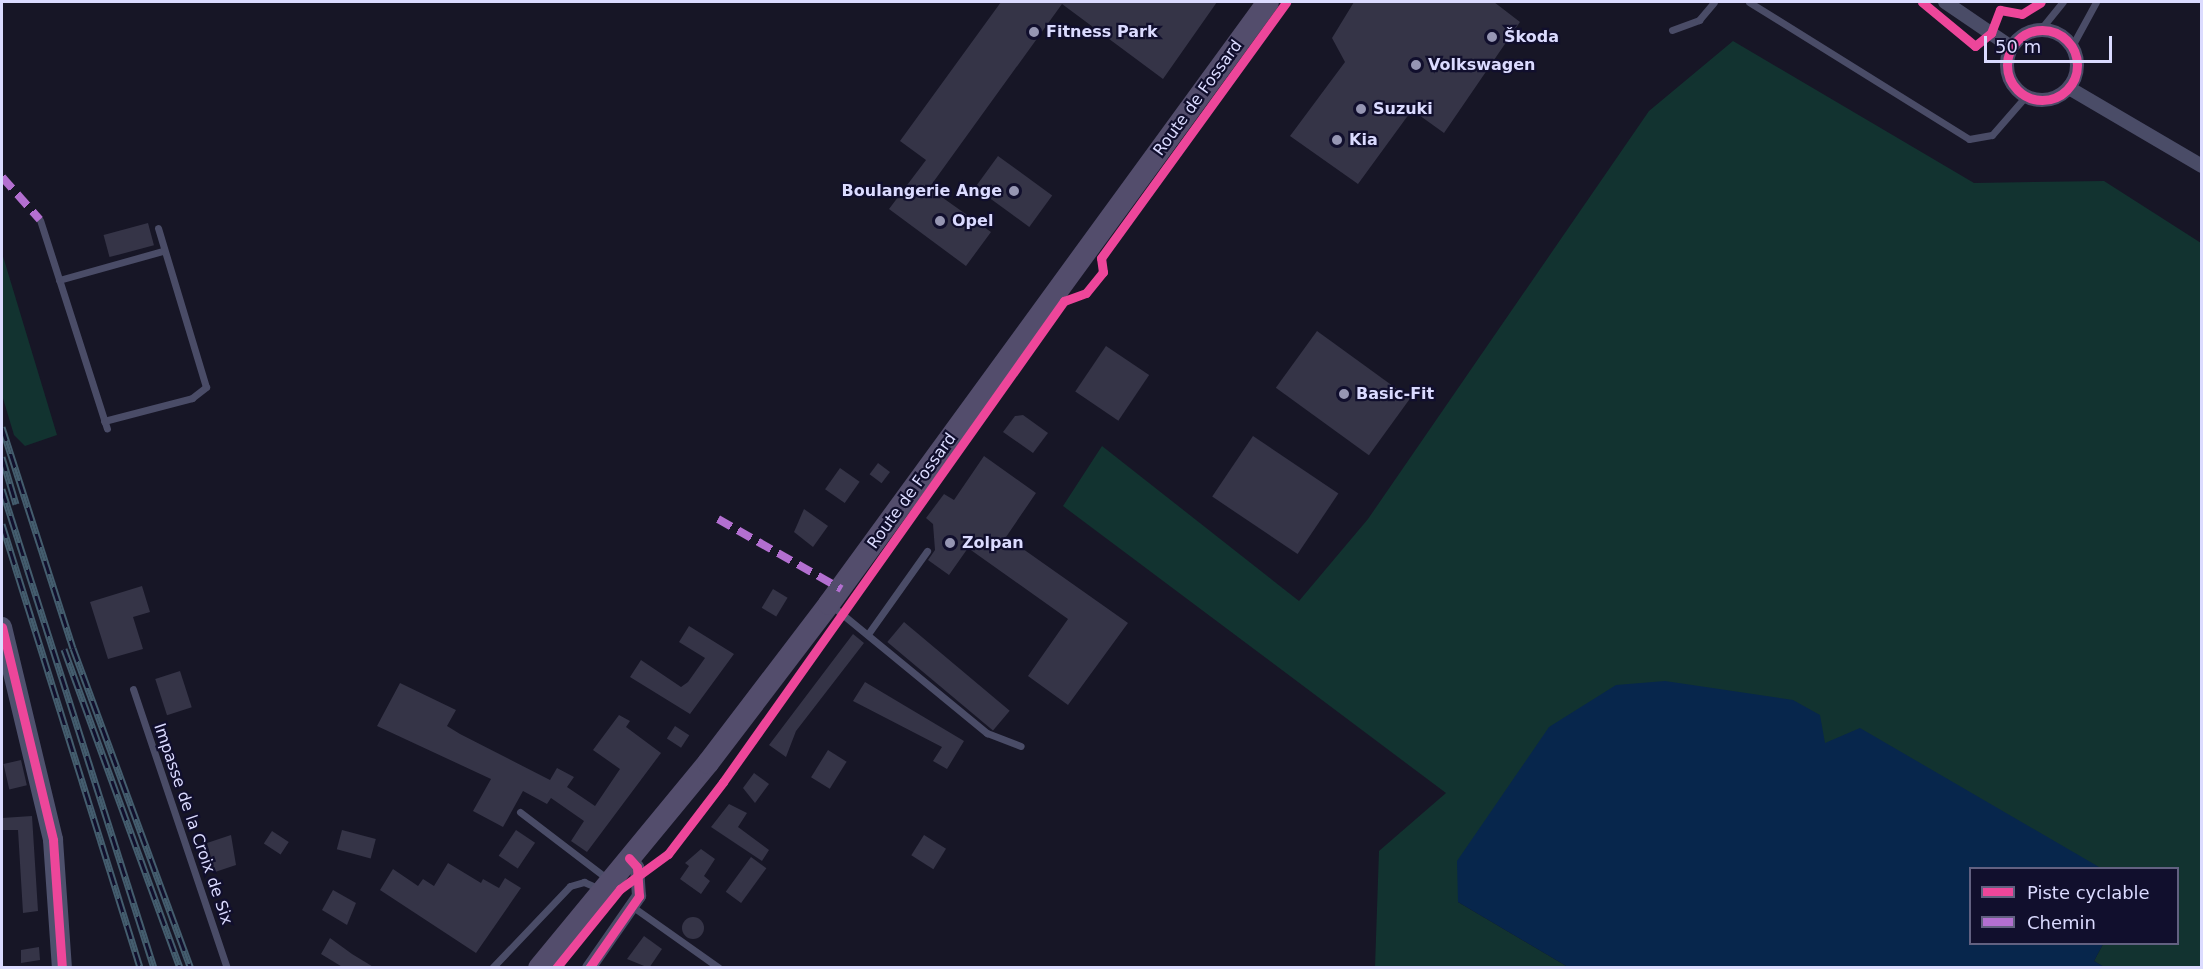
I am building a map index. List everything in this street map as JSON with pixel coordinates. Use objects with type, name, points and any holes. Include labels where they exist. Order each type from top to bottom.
[{"type":"main road","name":"Route de Fossard","points":[[539,968],[830,604],[1268,2]]},
{"type":"street","points":[[1945,2],[2011,47]]},
{"type":"street","points":[[2040,30],[2053,31],[2072,46],[2077,67],[2069,88],[2049,99],[2026,96],[2010,81],[2011,47],[2024,34],[2040,30]]},
{"type":"street","points":[[2069,88],[2202,166]]},
{"type":"street","points":[[2,627],[53,840],[62,968]]},
{"type":"street","points":[[589,968],[633,908],[639,875],[629,858]]},
{"type":"lane","points":[[1672,30],[1699,20],[1714,2]]},
{"type":"lane","points":[[1749,2],[1969,138],[1992,135],[2026,96]]},
{"type":"lane","points":[[2040,30],[2063,2]]},
{"type":"lane","points":[[2072,46],[2096,2]]},
{"type":"lane","points":[[40,220],[107,429]]},
{"type":"lane","points":[[104,421],[192,398],[206,387],[158,228]]},
{"type":"lane","points":[[59,280],[163,250]]},
{"type":"lane","points":[[868,634],[927,551]]},
{"type":"lane","points":[[830,604],[987,733],[1021,746]]},
{"type":"lane","name":"Impasse de la Croix de Six","points":[[133,689],[227,968]]},
{"type":"lane","points":[[520,812],[606,885]]},
{"type":"lane","points":[[492,968],[570,886],[584,882],[606,885]]},
{"type":"lane","points":[[633,908],[719,968]]},
{"type":"green space","points":[[1733,41],[1974,183],[2104,181],[2201,243],[2201,967],[2104,967],[2094,961],[2102,945],[2179,945],[2179,867],[2097,867],[1825,743],[1458,902],[1568,967],[1375,967],[1379,851],[1446,793],[1063,506],[1102,446],[1299,601],[1368,519],[1649,111]]},
{"type":"green space","points":[[2,253],[57,435],[25,446],[14,435],[2,395]]},
{"type":"water","points":[[1665,681],[1793,700],[1820,715],[1825,743],[1860,728],[2099,867],[1969,867],[1969,945],[2102,945],[2094,961],[2104,967],[1568,967],[1458,902],[1457,861],[1549,727],[1616,685]]},
{"type":"building","points":[[1001,2],[1217,2],[1163,79],[1062,4],[929,188],[991,232],[966,266],[889,209],[926,160],[900,141]]},
{"type":"building","points":[[1354,2],[1494,2],[1520,22],[1444,133],[1412,110],[1358,184],[1290,136],[1345,62],[1332,38]]},
{"type":"building","name":"Boulangerie Ange","points":[[998,156],[1052,195],[1029,227],[975,188]]},
{"type":"building","points":[[148,223],[154,245],[110,257],[104,235]]},
{"type":"building","name":"Basic-Fit","points":[[1317,331],[1410,399],[1369,455],[1276,388]]},
{"type":"building","points":[[1106,346],[1149,375],[1118,421],[1075,392]]},
{"type":"building","points":[[1023,415],[1048,433],[1033,453],[1003,432],[1015,416]]},
{"type":"building","points":[[1253,436],[1338,494],[1298,554],[1212,497]]},
{"type":"building","points":[[984,456],[1036,493],[1006,537],[1128,623],[1068,705],[1028,676],[1068,619],[968,548],[949,575],[928,560],[935,550],[933,524],[926,518],[944,494],[954,500]]},
{"type":"building","points":[[878,463],[890,472],[882,483],[870,474]]},
{"type":"building","points":[[840,468],[860,482],[845,503],[825,489]]},
{"type":"building","points":[[804,509],[828,526],[813,547],[794,532]]},
{"type":"building","points":[[142,586],[150,612],[133,617],[143,649],[108,659],[90,602]]},
{"type":"building","points":[[773,589],[788,598],[776,617],[762,608]]},
{"type":"building","points":[[904,622],[1010,711],[993,731],[887,642]]},
{"type":"building","points":[[689,626],[734,654],[690,714],[630,677],[641,660],[681,687],[688,682],[705,658],[679,642]]},
{"type":"building","points":[[853,634],[864,643],[796,731],[786,757],[769,745]]},
{"type":"building","points":[[180,671],[192,707],[167,715],[155,679]]},
{"type":"building","points":[[865,682],[964,741],[947,769],[933,761],[942,747],[853,701]]},
{"type":"building","points":[[400,683],[456,710],[447,726],[460,734],[550,780],[557,768],[574,777],[567,787],[595,806],[620,769],[593,750],[619,715],[630,721],[626,727],[661,753],[587,852],[571,841],[584,821],[551,798],[547,804],[523,791],[503,827],[473,811],[491,779],[377,726]]},
{"type":"building","points":[[675,726],[689,735],[681,748],[667,739]]},
{"type":"building","points":[[828,750],[847,762],[830,789],[811,777]]},
{"type":"building","points":[[21,760],[27,785],[9,789],[3,764]]},
{"type":"building","points":[[754,773],[769,784],[755,803],[743,788]]},
{"type":"building","points":[[729,804],[747,813],[738,827],[769,850],[762,861],[711,827]]},
{"type":"building","points":[[32,816],[38,911],[23,913],[18,830],[2,830],[2,818]]},
{"type":"building","points":[[342,830],[376,839],[371,858],[337,849]]},
{"type":"building","points":[[516,830],[535,843],[518,869],[499,856]]},
{"type":"building","points":[[272,831],[289,842],[281,854],[264,844]]},
{"type":"building","points":[[231,835],[236,865],[215,872],[207,843]]},
{"type":"building","points":[[924,835],[946,849],[933,869],[911,855]]},
{"type":"building","points":[[701,849],[715,859],[704,876],[710,881],[701,894],[680,879],[689,866],[685,863]]},
{"type":"building","points":[[751,857],[766,868],[741,903],[726,892]]},
{"type":"building","points":[[448,863],[481,883],[483,879],[499,888],[505,878],[521,888],[476,953],[380,890],[393,869],[418,886],[423,879],[434,886]]},
{"type":"building","points":[[333,890],[356,903],[347,925],[322,910]]},
{"type":"building","points":[[693,917],[701,920],[704,928],[701,936],[693,939],[685,936],[682,928],[685,920]]},
{"type":"building","points":[[644,936],[662,949],[649,968],[627,959]]},
{"type":"building","points":[[330,938],[375,968],[344,968],[321,954]]},
{"type":"building","points":[[39,947],[40,960],[21,963],[21,950]]},
{"type":"railway","points":[[2,427],[73,648],[191,968]]},
{"type":"railway","points":[[2,457],[16,504]]},
{"type":"railway","points":[[2,489],[154,968]]},
{"type":"railway","points":[[2,524],[140,968]]},
{"type":"railway","points":[[64,649],[180,968]]},
{"type":"marked path","points":[[2,177],[40,220]]},
{"type":"marked path","points":[[718,519],[841,589]]},
{"type":"cycle path","points":[[556,968],[620,889],[668,854],[723,782],[1064,301],[1086,293],[1103,272],[1101,258],[1286,2]]},
{"type":"cycle path","points":[[1922,2],[1975,46],[1991,33],[2000,10],[2022,14],[2041,2]]},
{"type":"cycle path","points":[[2042,30],[2055,33],[2067,40],[2074,52],[2077,65],[2074,78],[2067,90],[2055,97],[2042,100],[2029,97],[2017,90],[2010,78],[2007,65],[2010,52],[2017,40],[2029,33],[2042,30]]},
{"type":"cycle path","points":[[2,627],[53,840],[62,968]]},
{"type":"cycle path","points":[[589,968],[639,896],[637,867],[629,858]]},
{"type":"place","name":"Fitness Park","points":[[1034,32]]},
{"type":"place","name":"Škoda","points":[[1492,37]]},
{"type":"place","name":"Volkswagen","points":[[1416,65]]},
{"type":"place","name":"Suzuki","points":[[1361,109]]},
{"type":"place","name":"Kia","points":[[1337,140]]},
{"type":"place","name":"Boulangerie Ange","points":[[1014,191]]},
{"type":"place","name":"Opel","points":[[940,221]]},
{"type":"place","name":"Basic-Fit","points":[[1344,394]]},
{"type":"place","name":"Zolpan","points":[[950,543]]}]
